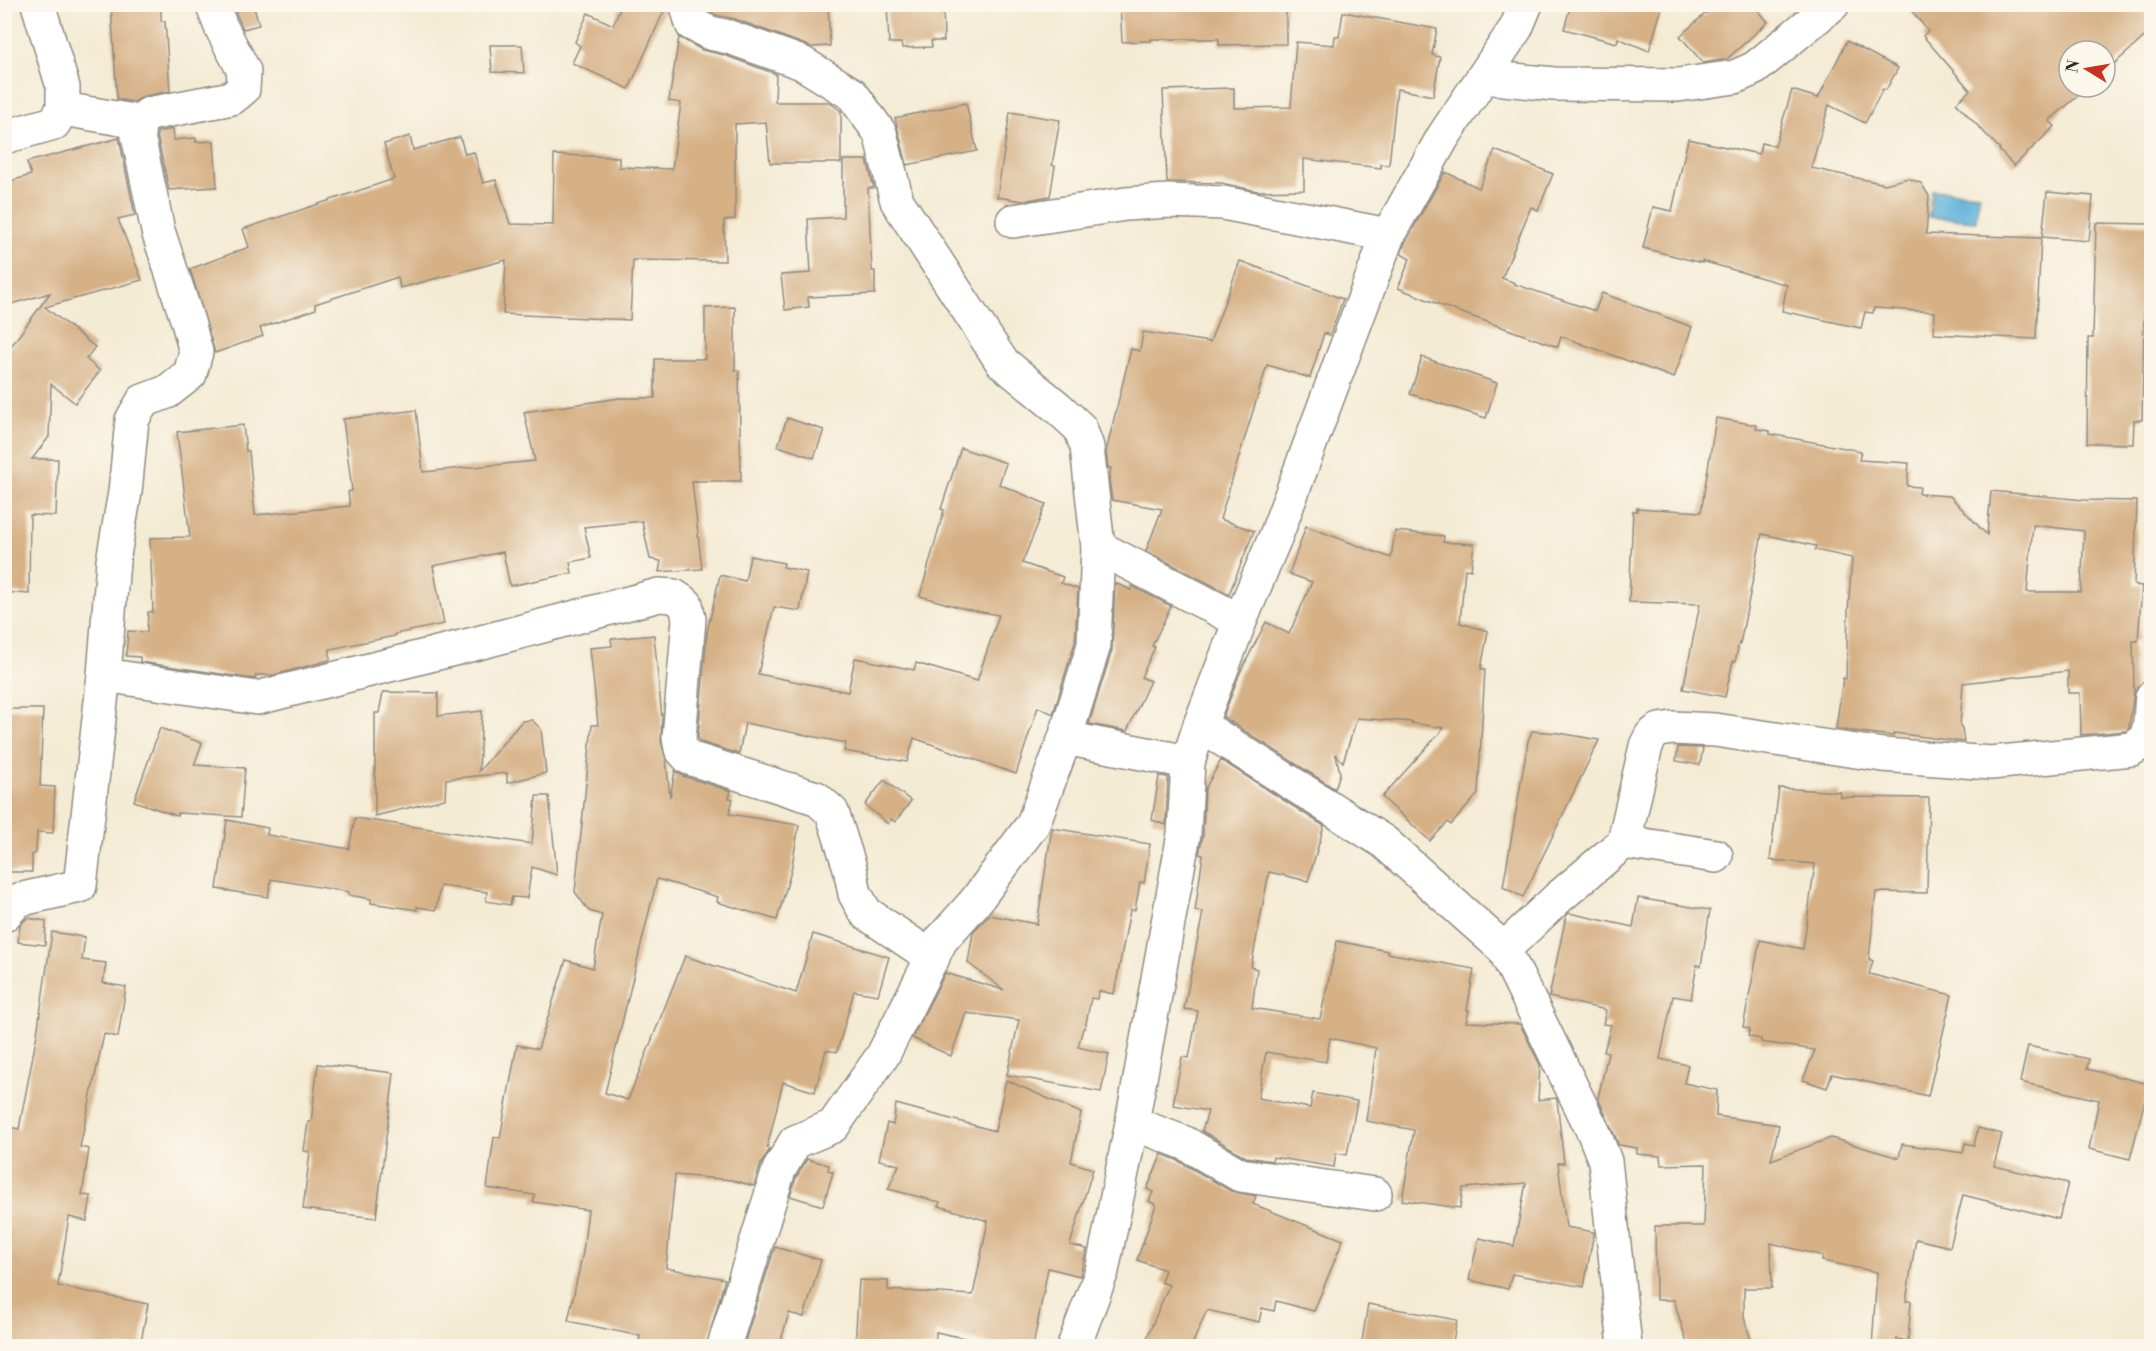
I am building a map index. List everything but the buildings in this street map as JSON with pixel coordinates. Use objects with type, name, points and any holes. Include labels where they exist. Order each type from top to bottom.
[{"type":"street","points":[[4,137],[54,123],[63,109],[63,87],[38,4]]},
{"type":"street","points":[[4,915],[18,900],[80,886],[104,675],[113,561],[125,492],[132,420],[143,402],[167,392],[189,374],[196,352],[158,231],[138,136],[139,123],[149,114],[232,98],[243,89],[244,71],[212,4]]},
{"type":"street","points":[[1074,1347],[1102,1271],[1132,1123],[1184,834],[1188,762],[1200,725],[1277,533],[1388,235],[1443,137],[1516,28],[1526,4]]},
{"type":"street","points":[[1484,77],[1554,84],[1678,85],[1735,77],[1755,68],[1833,4]]},
{"type":"street","points":[[688,10],[692,24],[710,33],[729,37],[802,63],[852,94],[880,133],[897,201],[1002,362],[1080,429],[1087,447],[1098,547],[1094,645],[1065,738],[1034,824],[975,902],[941,940],[883,1055],[833,1126],[795,1142],[779,1170],[724,1347]]},
{"type":"street","points":[[63,109],[139,123]]},
{"type":"street","points":[[1013,221],[1126,204],[1168,201],[1223,203],[1388,235]]},
{"type":"street","points":[[1098,547],[1240,621]]},
{"type":"street","points":[[104,675],[257,698],[659,595],[674,596],[686,604],[689,619],[679,738],[681,749],[689,758],[816,798],[832,812],[850,868],[855,894],[867,913],[933,958]]},
{"type":"street","points":[[1504,949],[1558,898],[1624,842],[1646,746],[1651,736],[1659,730],[1673,728],[1715,730],[1883,755],[1991,763],[2132,749],[2149,737],[2151,697]]},
{"type":"street","points":[[1200,725],[1384,842],[1504,949],[1594,1133],[1605,1161],[1625,1347]]},
{"type":"street","points":[[1065,738],[1188,762]]},
{"type":"street","points":[[1624,842],[1716,855]]},
{"type":"street","points":[[1132,1123],[1185,1143],[1240,1175],[1376,1194]]},
{"type":"water","points":[[1932,190],[1979,194],[1976,221],[1929,217]]}]
